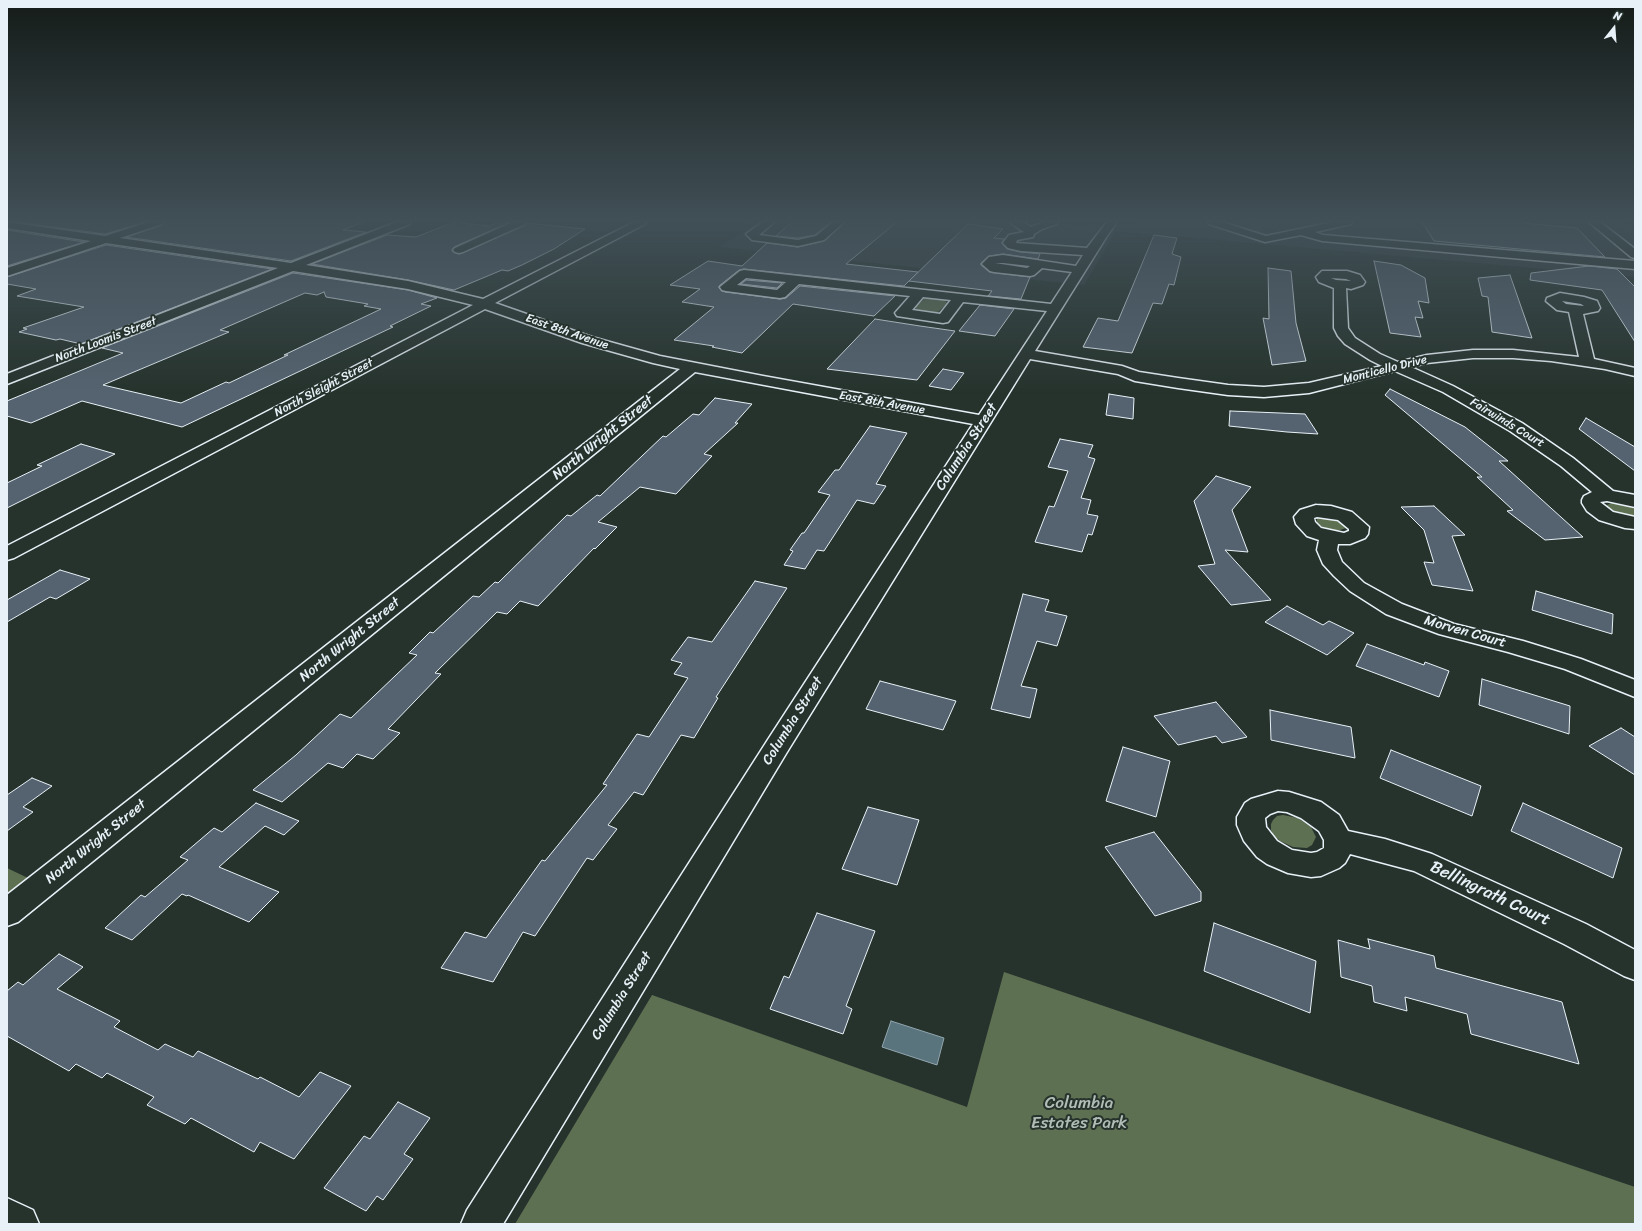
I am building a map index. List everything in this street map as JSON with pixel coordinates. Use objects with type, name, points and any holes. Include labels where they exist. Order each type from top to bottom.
[{"type":"street","name":"North Loomis Street","points":[[7,379],[260,279]]},
{"type":"street","name":"East 8th Avenue","points":[[372,279],[408,285],[483,304],[594,342],[692,367],[984,421]]},
{"type":"street","name":"North Sleight Street","points":[[7,554],[530,279]]},
{"type":"street","points":[[801,279],[1056,308]]},
{"type":"street","name":"Columbia Street","points":[[481,1224],[758,778],[1074,279]]},
{"type":"street","name":"Fairwinds Court","points":[[1340,285],[1342,332],[1364,351],[1448,389],[1516,427],[1567,462],[1607,495],[1635,501]]},
{"type":"street","points":[[920,293],[902,313],[943,319],[960,297]]},
{"type":"street","points":[[1575,309],[1587,362]]},
{"type":"street","name":"Monticello Drive","points":[[1023,358],[1122,378],[1135,376],[1228,390],[1278,391],[1324,385],[1397,366],[1443,357],[1473,354],[1532,355],[1587,362],[1635,372]]},
{"type":"street","name":"North Wright Street","points":[[7,913],[692,367]]},
{"type":"street","points":[[1607,495],[1595,497],[1592,500],[1594,507],[1611,517],[1635,523]]},
{"type":"street","name":"Morven Court","points":[[1329,537],[1327,550],[1333,564],[1340,572],[1357,587],[1394,608],[1447,629],[1515,646],[1573,664],[1635,689]]},
{"type":"street","name":"Bellingrath Court","points":[[1338,840],[1385,851],[1422,862],[1553,924],[1635,966]]},
{"type":"street","points":[[7,1218],[19,1224]]},
{"type":"shaded area","points":[[1031,279],[1087,279],[1084,285]]},
{"type":"green space","points":[[932,297],[944,299],[947,303],[937,313],[916,311],[916,307],[924,299]]},
{"type":"green space","points":[[1612,503],[1626,505],[1635,509],[1635,518],[1617,515],[1607,509],[1607,505]]},
{"type":"green space","points":[[1317,518],[1339,519],[1346,526],[1346,528],[1337,531],[1323,528],[1317,523]]},
{"type":"green space","points":[[1283,815],[1298,818],[1311,827],[1316,837],[1312,845],[1307,848],[1293,847],[1280,841],[1274,836],[1271,830],[1271,824],[1277,816]]},
{"type":"green space","points":[[7,868],[30,879],[7,897]]},
{"type":"green space","name":"Columbia Estates Park","points":[[1004,972],[1635,1187],[1635,1224],[515,1224],[652,995],[967,1107]]},
{"type":"water","points":[[891,1021],[944,1038],[937,1065],[882,1047]]},
{"type":"building","points":[[7,279],[245,279],[81,344],[19,332],[27,329],[23,328],[84,307],[17,296],[36,289],[7,284]]},
{"type":"building","points":[[277,279],[337,279],[408,290],[437,298],[421,304],[431,306],[390,326],[393,327],[182,427],[82,401],[31,423],[7,416],[7,401],[123,353],[102,348]],"holes":[[[324,292],[326,297],[368,304],[364,306],[381,309],[229,383],[226,382],[181,403],[103,385],[229,332],[220,330],[305,293],[317,295]]]},
{"type":"building","points":[[405,279],[479,279],[454,290]]},
{"type":"building","points":[[679,279],[727,279],[719,286],[722,291],[780,299],[786,298],[800,286],[895,296],[874,316],[793,304],[742,353],[712,347],[714,346],[674,340],[714,307],[682,302],[700,289],[670,285]]},
{"type":"building","points":[[842,279],[911,279],[904,286]]},
{"type":"building","points":[[911,279],[1029,279],[1021,299],[988,296],[992,291],[909,281]]},
{"type":"building","points":[[1135,279],[1175,279],[1174,285],[1169,284],[1162,304],[1153,303],[1132,353],[1083,347],[1098,318],[1118,321]]},
{"type":"building","points":[[1268,279],[1292,279],[1296,323],[1306,361],[1272,365],[1263,318],[1269,319]]},
{"type":"building","points":[[1378,279],[1425,279],[1429,303],[1418,301],[1423,318],[1415,317],[1421,337],[1390,333]]},
{"type":"building","points":[[1478,279],[1512,279],[1532,338],[1492,332],[1488,297],[1482,296]]},
{"type":"building","points":[[1627,279],[1635,287],[1635,342],[1602,290],[1530,280]]},
{"type":"building","points":[[746,280],[782,283],[777,288],[741,284]]},
{"type":"building","points":[[980,305],[1014,309],[995,336],[959,331]]},
{"type":"building","points":[[875,319],[955,331],[917,380],[827,369]]},
{"type":"building","points":[[943,369],[964,373],[951,390],[929,386]]},
{"type":"building","points":[[1390,389],[1465,427],[1508,461],[1499,461],[1583,537],[1545,540],[1507,511],[1513,510],[1477,477],[1482,477],[1385,395]]},
{"type":"building","points":[[1109,394],[1134,398],[1133,419],[1106,415]]},
{"type":"building","points":[[715,398],[752,404],[735,423],[738,423],[704,454],[712,456],[676,494],[640,487],[598,522],[617,527],[595,549],[594,548],[538,606],[520,601],[507,614],[497,612],[435,673],[441,674],[388,729],[400,733],[373,759],[357,754],[343,768],[328,763],[282,802],[253,790],[296,755],[340,714],[351,718],[417,655],[409,653],[430,632],[433,633],[473,596],[479,597],[495,582],[498,583],[567,515],[571,516],[597,495],[600,496],[663,436],[666,437],[693,414],[699,415]]},
{"type":"building","points":[[1230,411],[1305,414],[1318,434],[1229,426]]},
{"type":"building","points":[[1586,418],[1635,447],[1635,471],[1579,429]]},
{"type":"building","points":[[870,426],[907,433],[876,484],[886,486],[874,504],[857,500],[824,551],[817,550],[805,569],[784,565],[793,551],[790,550],[802,533],[804,533],[830,495],[818,492],[835,470],[839,470]]},
{"type":"building","points":[[1060,439],[1093,445],[1088,457],[1095,459],[1081,498],[1091,500],[1087,514],[1098,516],[1092,535],[1088,534],[1082,552],[1035,542],[1049,506],[1054,507],[1068,471],[1048,467]]},
{"type":"building","points":[[81,444],[115,454],[7,508],[7,483],[42,466],[37,465]]},
{"type":"building","points":[[1216,476],[1251,487],[1232,510],[1248,552],[1225,550],[1271,600],[1231,605],[1198,566],[1215,564],[1194,501]]},
{"type":"building","points":[[1434,506],[1465,535],[1452,536],[1473,591],[1432,585],[1424,562],[1434,563],[1424,530],[1401,507]]},
{"type":"building","points":[[60,570],[90,579],[56,599],[50,597],[7,622],[7,600]]},
{"type":"building","points":[[755,581],[787,588],[716,697],[718,698],[694,738],[681,735],[643,795],[634,792],[608,825],[617,829],[593,860],[587,858],[535,936],[523,932],[493,982],[441,968],[465,932],[486,938],[542,860],[545,861],[607,785],[603,784],[637,734],[649,737],[688,678],[674,674],[682,663],[671,660],[688,637],[712,642]]},
{"type":"building","points":[[1536,591],[1613,614],[1612,634],[1532,610]]},
{"type":"building","points":[[1023,594],[1049,600],[1045,611],[1067,616],[1057,646],[1037,641],[1021,686],[1037,689],[1030,718],[991,709]]},
{"type":"building","points":[[1287,606],[1323,625],[1329,621],[1354,633],[1327,655],[1265,622]]},
{"type":"building","points":[[1367,644],[1424,665],[1425,662],[1449,671],[1439,697],[1356,666]]},
{"type":"building","points":[[1482,679],[1570,706],[1569,734],[1479,705]]},
{"type":"building","points":[[880,681],[956,701],[943,730],[866,709]]},
{"type":"building","points":[[1216,702],[1247,737],[1222,743],[1216,736],[1178,745],[1154,716]]},
{"type":"building","points":[[1270,710],[1351,727],[1355,758],[1271,740]]},
{"type":"building","points":[[1621,728],[1635,737],[1635,775],[1589,746]]},
{"type":"building","points":[[1123,747],[1170,761],[1156,817],[1106,801]]},
{"type":"building","points":[[1391,750],[1481,786],[1472,816],[1380,778]]},
{"type":"building","points":[[32,778],[52,786],[23,807],[33,812],[7,831],[7,795]]},
{"type":"building","points":[[256,803],[299,821],[284,835],[265,826],[219,867],[279,892],[249,922],[188,895],[182,894],[132,940],[105,928],[141,895],[145,897],[188,860],[180,857],[214,828],[222,832]]},
{"type":"building","points":[[1523,803],[1622,848],[1613,878],[1511,831]]},
{"type":"building","points":[[868,807],[919,820],[897,885],[842,869]]},
{"type":"building","points":[[1154,832],[1201,892],[1201,901],[1155,916],[1105,847]]},
{"type":"building","points":[[817,913],[875,931],[846,1006],[852,1009],[843,1034],[770,1009],[784,976],[789,978]]},
{"type":"building","points":[[1214,923],[1316,961],[1310,1013],[1204,971]]},
{"type":"building","points":[[1368,939],[1434,956],[1436,968],[1562,1002],[1579,1064],[1471,1034],[1467,1014],[1405,997],[1407,1011],[1374,1002],[1372,986],[1341,977],[1338,940],[1370,949]]},
{"type":"building","points":[[59,954],[83,967],[57,989],[120,1021],[114,1027],[158,1050],[165,1044],[193,1057],[198,1051],[258,1079],[260,1077],[299,1097],[320,1072],[351,1086],[294,1159],[260,1142],[254,1152],[191,1118],[185,1124],[147,1105],[154,1097],[107,1073],[102,1078],[76,1064],[69,1071],[7,1036],[7,991],[18,982],[23,985]]},
{"type":"building","points":[[398,1102],[430,1118],[404,1154],[413,1159],[383,1200],[377,1196],[366,1211],[324,1188],[364,1136],[370,1139]]}]
